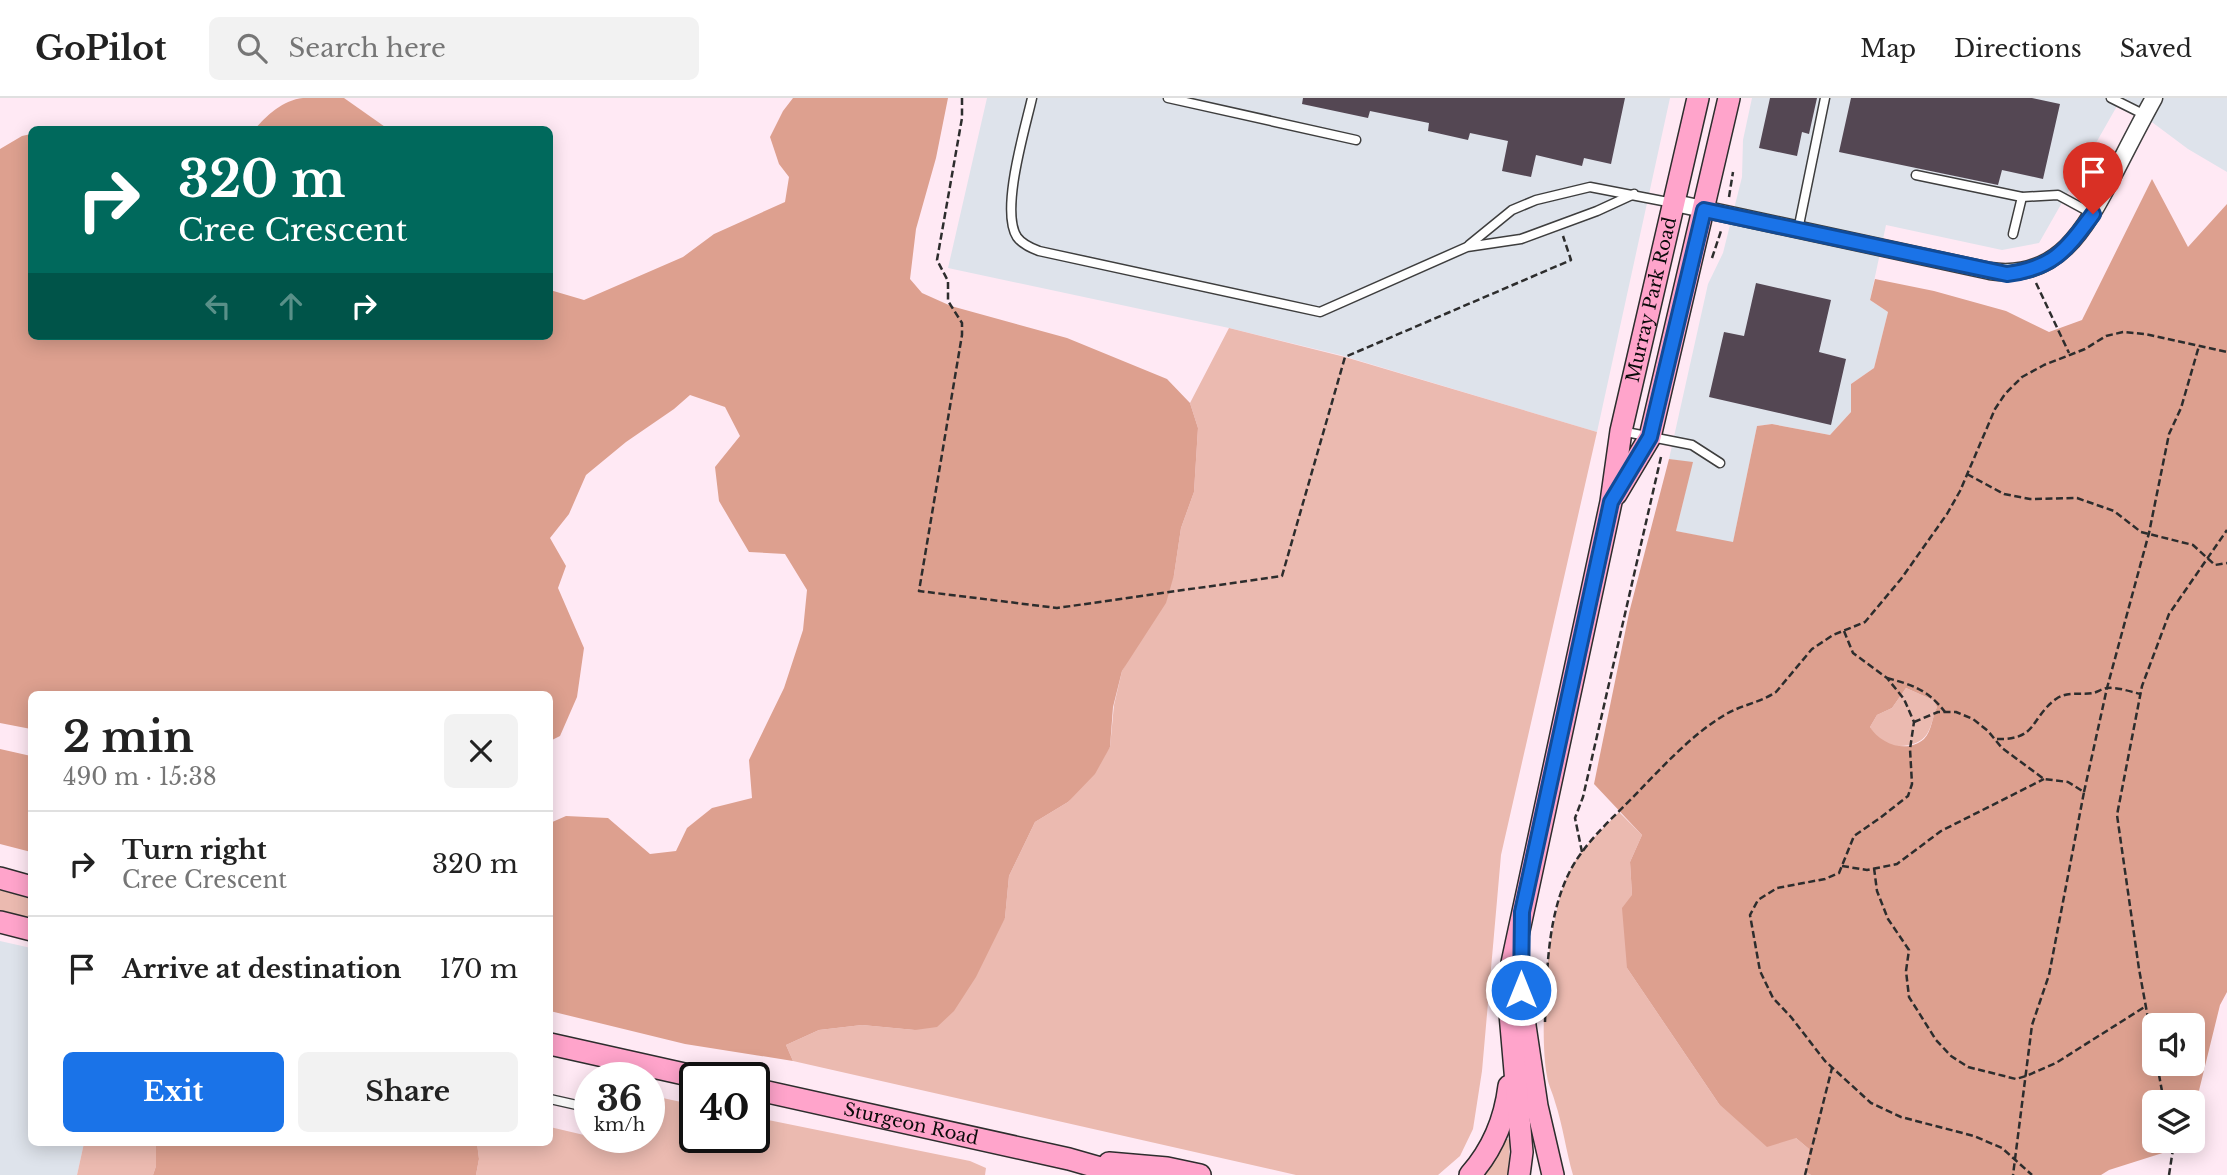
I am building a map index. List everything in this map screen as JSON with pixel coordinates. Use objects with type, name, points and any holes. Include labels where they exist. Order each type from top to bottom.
[{"type":"street","name":"Murray Park Road","points":[[1519,1175],[1522,1152],[1509,984],[1522,912],[1611,502],[1621,431],[1698,98]]},
{"type":"street","name":"Murray Park Road","points":[[1611,502],[1659,439],[1729,98]]},
{"type":"street","points":[[1675,203],[1990,271],[2007,274],[2030,271],[2067,249],[2093,214],[2154,98]]},
{"type":"street","points":[[0,878],[28,886]]},
{"type":"street","name":"Murray Park Road","points":[[1522,912],[1521,990],[1537,1106],[1553,1175]]},
{"type":"street","points":[[0,922],[28,929]]},
{"type":"street","points":[[553,1045],[679,1073]]},
{"type":"street","points":[[1470,1175],[1499,1130],[1504,1115],[1513,1048]]},
{"type":"street","name":"Sturgeon Road","points":[[770,1093],[1069,1159],[1125,1175]]},
{"type":"street","name":"Sturgeon Road","points":[[1069,1159],[1167,1168],[1200,1175]]},
{"type":"lane","points":[[1032,98],[1010,203],[1010,217],[1018,239],[1039,251],[1320,312],[1467,247],[1521,239],[1597,211],[1634,194]]},
{"type":"lane","points":[[1168,98],[1356,140]]},
{"type":"lane","points":[[1798,230],[1825,98]]},
{"type":"lane","points":[[2111,98],[2145,115]]},
{"type":"lane","points":[[1916,175],[2022,197],[2058,195],[2093,214]]},
{"type":"lane","points":[[1467,247],[1512,210],[1536,200],[1590,187],[1675,203]]},
{"type":"lane","points":[[2013,234],[2022,197]]},
{"type":"lane","points":[[1621,431],[1692,445],[1720,463]]},
{"type":"lane","points":[[553,1099],[574,1104]]},
{"type":"path","points":[[962,98],[962,118],[937,260],[948,281],[948,301],[962,323],[962,335],[919,591],[1057,608],[1282,576],[1346,357],[1571,260],[1563,236]]},
{"type":"path","points":[[1711,261],[1726,215],[1733,166]]},
{"type":"path","points":[[2030,271],[2070,354]]},
{"type":"path","points":[[1545,1023],[1549,961],[1556,914],[1570,870],[1582,852],[1656,773],[1698,733],[1735,709],[1776,692],[1820,642],[1865,622],[1901,579],[1947,514],[1995,409],[2005,394],[2033,370],[2123,332],[2145,334],[2227,352]]},
{"type":"path","points":[[2013,1175],[2032,1025],[2049,975],[2084,792],[2149,533],[2169,435],[2199,346]]},
{"type":"path","points":[[1582,852],[1575,818],[1583,797],[1660,459],[1659,439]]},
{"type":"path","points":[[1967,474],[2004,494],[2030,499],[2077,498],[2114,511],[2141,532],[2193,545],[2215,565],[2227,563]]},
{"type":"path","points":[[2147,1013],[2116,815],[2141,694],[2169,614],[2227,530]]},
{"type":"path","points":[[1844,631],[1853,653],[1887,678],[1905,699],[1914,722],[1910,749],[1912,785],[1908,796],[1854,836],[1839,873],[1825,879],[1777,888],[1758,900],[1750,915],[1760,971],[1773,998],[1832,1068],[1871,1103],[1901,1117],[1974,1136],[2002,1148],[2032,1175]]},
{"type":"path","points":[[1887,678],[1912,685],[1934,698],[1945,712]]},
{"type":"path","points":[[1995,739],[2013,740],[2022,736],[2058,697],[2072,693],[2096,693],[2108,688],[2141,694]]},
{"type":"path","points":[[1914,722],[1938,712],[1956,712],[1973,719],[2011,755],[2045,779],[2068,782],[2084,792]]},
{"type":"path","points":[[1842,866],[1867,870],[1897,864],[1941,831],[2045,779]]},
{"type":"path","points":[[1874,868],[1877,891],[1888,919],[1909,950],[1906,971],[1909,997],[1936,1040],[1951,1056],[1968,1067],[2016,1079],[2026,1076],[2056,1063],[2146,1006]]},
{"type":"path","points":[[1805,1175],[1832,1068]]},
{"type":"path","points":[[2169,1175],[2172,1153]]},
{"type":"shaded area","points":[[344,98],[384,126],[258,126],[282,105],[296,99]]},
{"type":"shaded area","points":[[793,98],[948,98],[936,158],[916,229],[910,279],[922,293],[951,306],[1067,338],[1167,379],[1190,403],[1198,428],[1194,492],[1181,528],[1174,575],[1166,603],[1122,671],[1113,707],[1110,747],[1095,774],[1068,802],[1035,822],[1009,876],[1005,918],[976,977],[954,1011],[937,1027],[915,1030],[862,1025],[819,1030],[786,1045],[793,1061],[685,1044],[553,1012],[553,822],[566,816],[608,818],[650,854],[676,851],[687,828],[712,808],[752,798],[749,760],[784,688],[803,630],[807,590],[785,554],[749,552],[719,501],[715,467],[740,436],[725,407],[690,395],[586,475],[569,514],[550,538],[566,566],[558,588],[584,648],[577,697],[560,736],[553,740],[553,691],[28,691],[28,728],[0,723],[0,149],[28,135],[28,340],[553,340],[553,291],[584,300],[683,257],[714,234],[785,202],[789,177],[779,164],[770,137]]},
{"type":"shaded area","points":[[987,98],[1670,98],[1597,432],[1340,355],[1229,328],[948,268]]},
{"type":"shaded area","points":[[1752,98],[2227,98],[2227,172],[2188,149],[2121,99],[2039,243],[2002,250],[1886,225],[1870,300],[1888,312],[1874,368],[1851,384],[1851,412],[1830,435],[1772,424],[1757,426],[1733,543],[1676,531],[1692,463],[1669,459],[1708,284],[1723,253],[1742,177],[1743,140]]},
{"type":"shaded area","points":[[2152,179],[2188,247],[2227,204],[2227,992],[2220,1005],[2205,1066],[2205,1013],[2142,1013],[2142,1076],[2203,1076],[2199,1090],[2142,1090],[2142,1153],[2163,1153],[2101,1175],[1811,1175],[1806,1172],[1809,1149],[1796,1138],[1767,1147],[1719,1104],[1627,968],[1622,908],[1632,895],[1630,862],[1642,835],[1594,784],[1629,613],[1669,459],[1693,462],[1676,531],[1733,542],[1757,426],[1772,424],[1830,435],[1851,412],[1851,384],[1874,368],[1888,312],[1870,300],[1875,279],[1934,291],[2006,311],[2049,332],[2082,320]],"holes":[[[1906,688],[1933,700],[1937,707],[1929,732],[1917,743],[1910,746],[1894,745],[1880,738],[1870,727],[1877,715],[1892,708]]]},
{"type":"shaded area","points":[[1229,328],[1345,357],[1597,432],[1501,855],[1482,1071],[1473,1129],[1460,1156],[1438,1175],[1296,1175],[793,1061],[786,1045],[819,1030],[862,1025],[915,1030],[1005,918],[1009,876],[1035,822],[1068,802],[1110,747],[1114,705],[1122,671],[1174,575],[1181,528],[1194,492],[1198,428],[1190,403]]},
{"type":"shaded area","points":[[1906,688],[1933,700],[1937,707],[1929,731],[1923,739],[1910,745],[1895,746],[1881,741],[1870,727],[1877,715],[1892,708]]},
{"type":"shaded area","points":[[0,749],[28,755],[28,851],[0,844]]},
{"type":"shaded area","points":[[1619,812],[1642,835],[1630,862],[1632,895],[1627,968],[1719,1104],[1796,1138],[1809,1149],[1806,1172],[1811,1175],[1573,1175],[1547,1076],[1544,1030],[1547,972],[1556,914],[1570,870],[1586,847]]},
{"type":"shaded area","points":[[0,890],[28,898],[28,920],[0,914]]},
{"type":"shaded area","points":[[0,941],[28,947],[28,1146],[83,1146],[77,1175],[0,1175]]},
{"type":"shaded area","points":[[665,1098],[679,1102],[679,1153],[770,1153],[770,1120],[970,1161],[986,1168],[985,1175],[476,1175],[479,1159],[477,1146],[553,1146],[553,1128],[574,1133],[574,1153],[665,1153]]},
{"type":"shaded area","points":[[1505,1138],[1510,1140],[1508,1175],[1482,1175]]},
{"type":"shaded area","points":[[83,1146],[156,1146],[153,1175],[77,1175]]},
{"type":"shaded area","points":[[156,1146],[477,1146],[479,1159],[476,1175],[153,1175]]},
{"type":"building","points":[[1303,98],[1625,98],[1611,164],[1584,158],[1582,166],[1536,155],[1531,177],[1502,171],[1508,141],[1470,133],[1468,140],[1428,131],[1429,123],[1370,111],[1368,118],[1302,104]]},
{"type":"building","points":[[1770,98],[1817,98],[1809,134],[1802,132],[1797,156],[1759,148]]},
{"type":"building","points":[[1851,98],[2032,98],[2060,104],[2043,179],[2002,170],[1998,185],[1839,152]]},
{"type":"building","points":[[1756,283],[1831,300],[1819,352],[1846,359],[1831,425],[1709,397],[1724,332],[1744,336]]},
{"type":"route","points":[[1521,990],[1522,912],[1611,502],[1650,437],[1704,210],[2007,274],[2030,271],[2050,261],[2067,249],[2093,214]]}]
